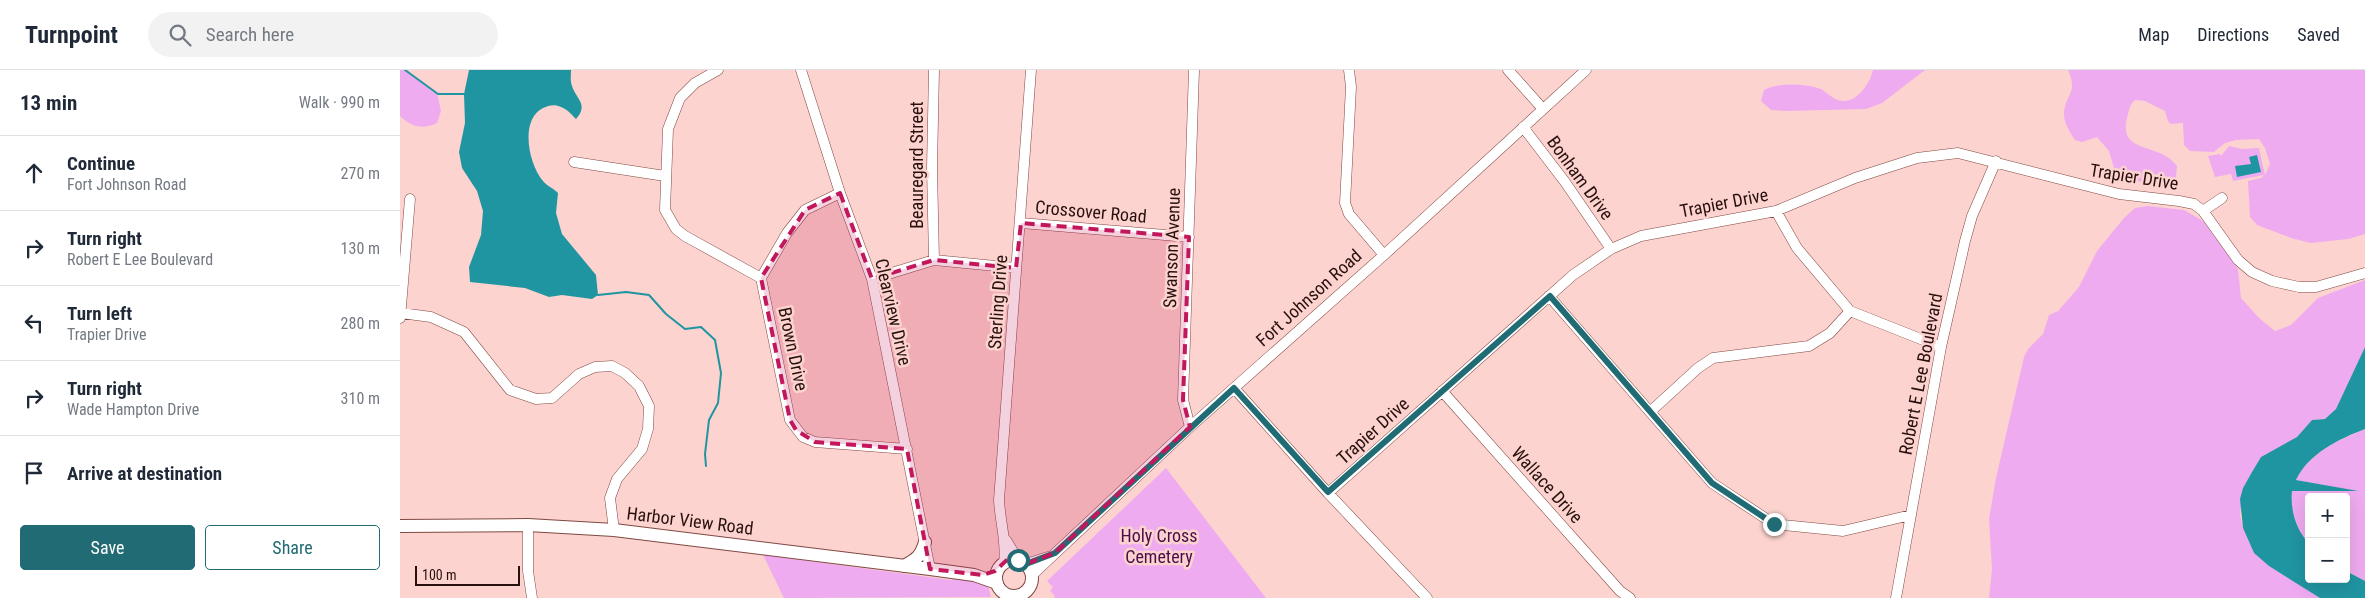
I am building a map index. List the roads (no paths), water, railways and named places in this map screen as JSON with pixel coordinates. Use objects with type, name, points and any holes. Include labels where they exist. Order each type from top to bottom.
[{"type":"main road","name":"Harbor View Road","points":[[400,526],[528,525],[614,530],[974,575],[989,574],[1002,566]]},
{"type":"main road","points":[[904,566],[917,559],[921,554],[924,542]]},
{"type":"main road","points":[[1002,566],[1025,567],[1032,583],[1028,590],[1020,595],[1009,597],[997,589],[1002,566]]},
{"type":"main road","name":"Harbor View Road","points":[[974,575],[997,589]]},
{"type":"street","points":[[718,70],[695,83],[680,98],[668,129],[665,210],[676,229],[697,244],[761,278],[787,233],[804,210],[840,193]]},
{"type":"street","name":"Clearview Drive","points":[[801,70],[840,193],[872,279],[930,569]]},
{"type":"street","name":"Beauregard Street","points":[[934,70],[932,168],[934,260]]},
{"type":"street","name":"Sterling Drive","points":[[1002,566],[1005,537],[1000,516],[999,500],[1014,325],[1016,268],[1021,223],[1031,70]]},
{"type":"street","name":"Swanson Avenue","points":[[1190,426],[1183,400],[1194,70]]},
{"type":"street","points":[[1349,70],[1351,87],[1345,203],[1349,214],[1384,255]]},
{"type":"street","points":[[1508,70],[1543,109]]},
{"type":"street","name":"Fort Johnson Road","points":[[1025,567],[1055,553],[1190,426],[1384,255],[1586,70]]},
{"type":"street","name":"Bonham Drive","points":[[1523,128],[1549,160],[1611,249]]},
{"type":"street","name":"Trapier Drive","points":[[1328,492],[1573,275],[1611,249],[1627,241],[1655,232],[1776,210],[1856,178],[1916,158],[1958,152],[2119,194],[2194,204],[2203,211]]},
{"type":"street","name":"Robert E Lee Boulevard","points":[[1896,598],[1941,347],[1965,241],[1972,216],[1996,161]]},
{"type":"street","points":[[574,162],[665,176]]},
{"type":"street","points":[[2222,198],[2203,211],[2238,260],[2252,272],[2272,281],[2299,287],[2316,287],[2365,273]]},
{"type":"street","points":[[410,199],[404,225],[400,317],[443,321],[464,332],[510,390],[536,399],[552,398],[579,374],[595,367],[612,366],[625,372],[639,386],[649,406],[648,428],[642,449],[617,479],[610,498],[614,530]]},
{"type":"street","points":[[1776,210],[1797,248],[1850,311],[1941,347]]},
{"type":"street","name":"Crossover Road","points":[[1021,223],[1189,237]]},
{"type":"street","points":[[872,279],[934,260],[1016,268]]},
{"type":"street","name":"Brown Drive","points":[[761,278],[790,420],[796,430],[814,442],[907,449]]},
{"type":"street","points":[[1550,296],[1712,483],[1774,524],[1843,531],[1911,515]]},
{"type":"street","points":[[1651,411],[1698,368],[1713,358],[1809,346],[1830,332],[1850,311]]},
{"type":"street","points":[[1234,388],[1427,598]]},
{"type":"street","name":"Wallace Drive","points":[[1442,391],[1620,591],[1630,598]]},
{"type":"street","points":[[528,525],[528,571],[532,598]]},
{"type":"street","name":"Sterling Drive","points":[[1005,537],[1025,567]]},
{"type":"water","points":[[469,70],[571,70],[571,84],[582,105],[580,114],[576,119],[559,106],[552,105],[543,108],[531,122],[529,143],[538,174],[545,183],[558,193],[556,213],[562,234],[596,275],[598,295],[592,299],[562,295],[549,297],[525,288],[470,282],[469,267],[481,235],[483,211],[477,191],[462,168],[459,152],[465,123],[464,94]]},
{"type":"water","points":[[2257,155],[2261,172],[2237,177],[2235,166],[2251,164],[2249,157]]},
{"type":"water","points":[[2365,347],[2365,429],[2345,437],[2326,448],[2309,462],[2296,480],[2358,491],[2292,491],[2292,505],[2297,526],[2305,539],[2305,583],[2350,583],[2350,573],[2365,581],[2365,598],[2320,598],[2269,566],[2254,553],[2243,528],[2240,499],[2243,488],[2261,457],[2297,437],[2312,420],[2325,419],[2336,409]]},
{"type":"waterway","points":[[405,70],[438,94],[464,94]]},
{"type":"waterway","points":[[598,295],[626,292],[649,295],[666,314],[685,329],[701,327],[715,340],[721,373],[718,403],[709,420],[705,454],[706,466]]},
{"type":"park label","name":"Holy Cross Cemetery","points":[[1159,546]]}]
